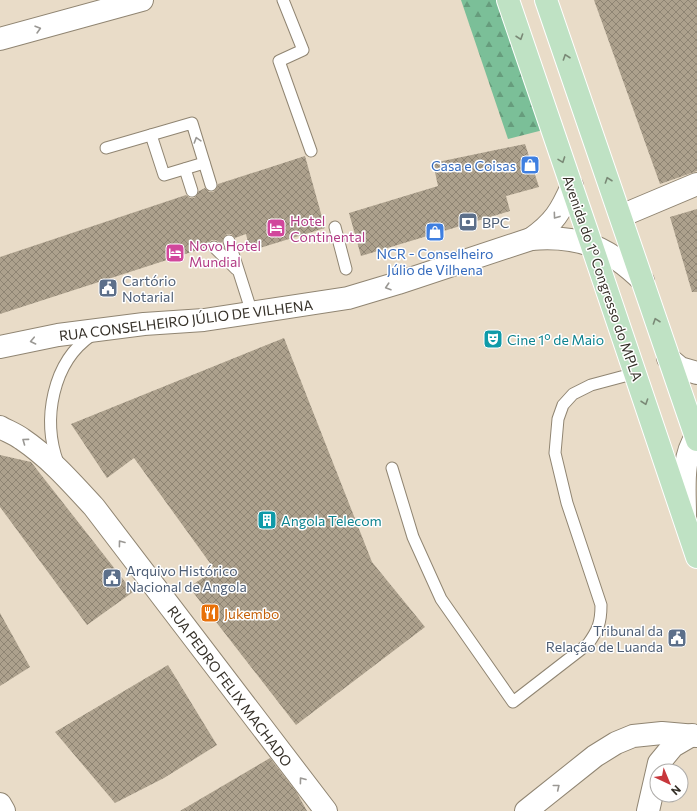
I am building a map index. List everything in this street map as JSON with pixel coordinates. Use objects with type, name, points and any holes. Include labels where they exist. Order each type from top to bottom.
[{"type":"main road","name":"Avenida do 1º Congresso do MPLA","points":[[508,0],[636,373],[697,557]]},
{"type":"main road","points":[[546,0],[696,437]]},
{"type":"street","points":[[0,40],[142,0]]},
{"type":"street","points":[[621,216],[697,184]]},
{"type":"street","name":"RUA CONSELHEIRO JÚLIO DE VILHENA","points":[[531,239],[545,229],[557,216],[572,186]]},
{"type":"street","name":"RUA CONSELHEIRO JÚLIO DE VILHENA","points":[[0,347],[58,335],[144,324],[204,320],[313,304],[360,295],[531,239],[565,238],[579,241],[609,253],[643,281]]},
{"type":"street","points":[[668,358],[680,368],[697,373]]},
{"type":"street","name":"RUA PEDRO FELIX MACHADO","points":[[0,427],[21,438],[60,470],[94,507],[326,811]]},
{"type":"street","points":[[685,518],[685,470],[696,437]]},
{"type":"street","points":[[526,811],[595,756],[616,743],[633,736],[662,733],[694,736]]},
{"type":"street","points":[[648,811],[659,762],[673,746],[694,736]]},
{"type":"street","points":[[0,804],[4,811]]},
{"type":"lane","points":[[284,0],[303,50],[279,62],[311,151]]},
{"type":"lane","points":[[106,148],[192,123],[211,185]]},
{"type":"lane","points":[[151,135],[164,175],[204,163]]},
{"type":"lane","points":[[185,169],[192,191]]},
{"type":"lane","points":[[335,227],[346,269]]},
{"type":"lane","points":[[229,241],[252,313]]},
{"type":"lane","points":[[214,247],[238,270]]},
{"type":"lane","points":[[60,470],[53,451],[51,414],[54,395],[60,374],[68,358],[83,342],[101,330]]},
{"type":"lane","points":[[392,468],[413,537],[441,599],[513,702],[588,644],[596,632],[601,619],[601,605],[567,503],[555,453],[555,435],[558,419],[563,405],[573,394],[591,385],[636,373]]},
{"type":"green space","points":[[461,0],[508,0],[551,128],[508,139]]},
{"type":"building","points":[[594,0],[697,0],[697,171],[660,184]]},
{"type":"building","points":[[525,144],[539,187],[506,196],[510,211],[361,256],[349,213],[438,186],[433,163]]},
{"type":"building","points":[[305,156],[325,228],[250,251],[246,234],[235,238],[231,234],[227,234],[220,243],[216,240],[212,240],[209,242],[207,247],[0,314],[0,257],[186,195],[190,198],[194,198],[199,191],[205,188],[209,192],[213,192],[218,184]]},
{"type":"building","points":[[697,209],[697,292],[692,292],[670,217]]},
{"type":"building","name":"Angola Telecom","points":[[284,338],[372,562],[425,627],[296,725],[189,587],[215,570],[134,458],[107,478],[71,424]]},
{"type":"building","points":[[0,455],[31,462],[133,592],[87,625],[0,507]]},
{"type":"building","points":[[0,613],[30,667],[0,686]]},
{"type":"building","points":[[168,665],[217,745],[164,778],[115,803],[55,732]]},
{"type":"building","points":[[270,758],[297,793],[307,811],[180,811]]},
{"type":"place","name":"Casa e Coisas","points":[[530,165]]},
{"type":"place","name":"BPC","points":[[468,222]]},
{"type":"place","name":"Hotel Continental","points":[[276,228]]},
{"type":"place","name":"NCR - Conselheiro Júlio de Vilhena","points":[[435,232]]},
{"type":"place","name":"Novo Hotel Mundial","points":[[175,253]]},
{"type":"place","name":"Cartório Notarial","points":[[108,288]]},
{"type":"place","name":"Cine 1º de Maio","points":[[493,339]]},
{"type":"place","name":"Angola Telecom","points":[[267,520]]},
{"type":"place","name":"Arquivo Histórico Nacional de Angola","points":[[112,578]]},
{"type":"place","name":"Jukembo","points":[[210,613]]},
{"type":"place","name":"Tribunal da Relação de Luanda","points":[[677,638]]}]
